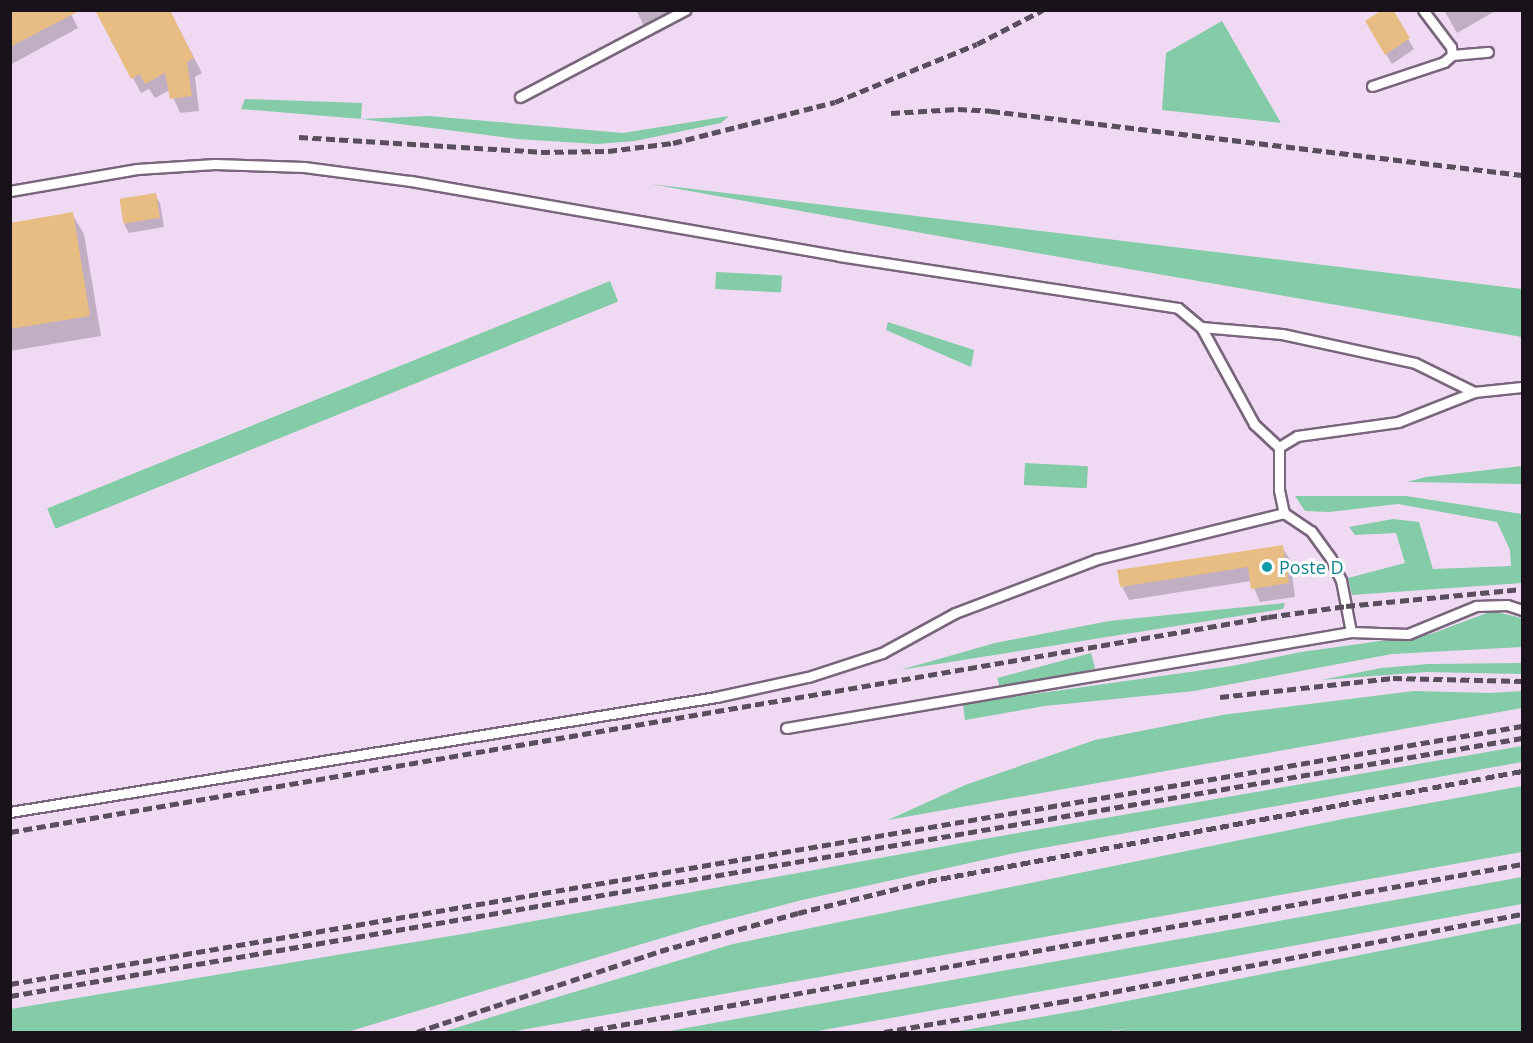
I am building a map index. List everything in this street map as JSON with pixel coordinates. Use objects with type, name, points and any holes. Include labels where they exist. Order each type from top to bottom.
[{"type":"lane","points":[[520,97],[685,10]]},
{"type":"lane","points":[[1423,10],[1451,47],[1452,55]]},
{"type":"lane","points":[[1372,86],[1444,62],[1452,55],[1488,52]]},
{"type":"lane","points":[[10,191],[137,169],[215,164],[304,167],[411,181],[839,256],[1178,308],[1201,327],[1254,424],[1279,447],[1279,490],[1284,513],[1311,531],[1331,559],[1341,580],[1351,632]]},
{"type":"lane","points":[[1201,327],[1282,334],[1415,363],[1474,392]]},
{"type":"lane","points":[[1279,447],[1298,436],[1398,422],[1474,392],[1522,387]]},
{"type":"lane","points":[[10,812],[716,697],[808,677],[882,652],[955,613],[1097,559],[1284,513]]},
{"type":"lane","points":[[786,728],[1351,632],[1408,634],[1476,606],[1507,605],[1522,610]]},
{"type":"green space","points":[[1222,21],[1281,123],[1162,110],[1166,53]]},
{"type":"green space","points":[[245,99],[362,103],[361,119],[241,109]]},
{"type":"green space","points":[[429,116],[623,133],[729,116],[721,123],[635,141],[597,144],[517,139],[361,119]]},
{"type":"green space","points":[[651,184],[1522,289],[1522,337],[944,237]]},
{"type":"green space","points":[[716,272],[782,275],[781,292],[715,289]]},
{"type":"green space","points":[[610,281],[618,301],[55,529],[47,508]]},
{"type":"green space","points":[[888,322],[974,350],[971,367],[886,330]]},
{"type":"green space","points":[[1025,463],[1088,466],[1087,488],[1024,485]]},
{"type":"green space","points":[[1522,466],[1522,484],[1407,482],[1426,477]]},
{"type":"green space","points":[[1295,496],[1406,496],[1522,514],[1522,583],[1352,595],[1348,578],[1405,563],[1396,533],[1355,535],[1349,527],[1393,519],[1419,522],[1433,569],[1511,566],[1510,550],[1497,522],[1398,504],[1329,512],[1305,511]]},
{"type":"green space","points":[[1285,603],[1283,609],[900,670],[995,643],[1109,621]]},
{"type":"green space","points":[[1492,611],[1522,618],[1522,647],[1392,654],[1194,691],[1045,706],[965,720],[963,704],[1232,666],[1301,652],[1431,634]]},
{"type":"green space","points":[[1091,653],[1095,668],[1001,694],[997,678]]},
{"type":"green space","points":[[1522,663],[1522,674],[1427,672],[1321,680],[1381,668],[1428,664]]},
{"type":"green space","points":[[1414,691],[1490,693],[1522,691],[1522,708],[888,820],[965,785],[1095,740],[1222,715]]},
{"type":"green space","points":[[1522,746],[1522,762],[1015,853],[802,900],[702,926],[347,1032],[11,1032],[11,1009],[463,934],[995,837]]},
{"type":"green space","points":[[1522,786],[1522,852],[510,1032],[442,1032],[733,944],[1343,819]]},
{"type":"green space","points":[[1522,877],[1522,904],[1121,977],[812,1032],[664,1032]]},
{"type":"green space","points":[[1522,923],[1522,1032],[1110,1032],[1130,1028],[1104,1032],[953,1032],[1081,1010]]},
{"type":"building","points":[[10,10],[81,10],[10,47]]},
{"type":"building","points":[[95,10],[170,10],[194,58],[187,62],[192,96],[170,99],[165,73],[145,84],[140,74],[131,79]]},
{"type":"building","points":[[1382,10],[1393,10],[1410,38],[1385,55],[1365,21]]},
{"type":"building","points":[[156,193],[160,218],[123,223],[119,199]]},
{"type":"building","points":[[73,212],[90,316],[10,329],[10,223]]},
{"type":"building","points":[[1283,545],[1289,583],[1251,589],[1248,567],[1120,587],[1117,570]]},
{"type":"railway","points":[[299,137],[541,152],[608,151],[673,143],[835,102],[977,44],[1043,10]]},
{"type":"railway","points":[[891,113],[958,109],[991,111],[1522,175]]},
{"type":"railway","points":[[10,832],[1268,617],[1346,606],[1522,589]]},
{"type":"railway","points":[[1220,697],[1393,678],[1522,681]]},
{"type":"railway","points":[[10,984],[1522,726]]},
{"type":"railway","points":[[10,996],[1522,738]]},
{"type":"railway","points":[[417,1032],[660,951],[798,913],[928,881],[1522,771]]},
{"type":"railway","points":[[581,1032],[1522,864]]},
{"type":"railway","points":[[884,1032],[1060,1002],[1522,914]]},
{"type":"place","name":"Poste D","points":[[1267,567]]}]
